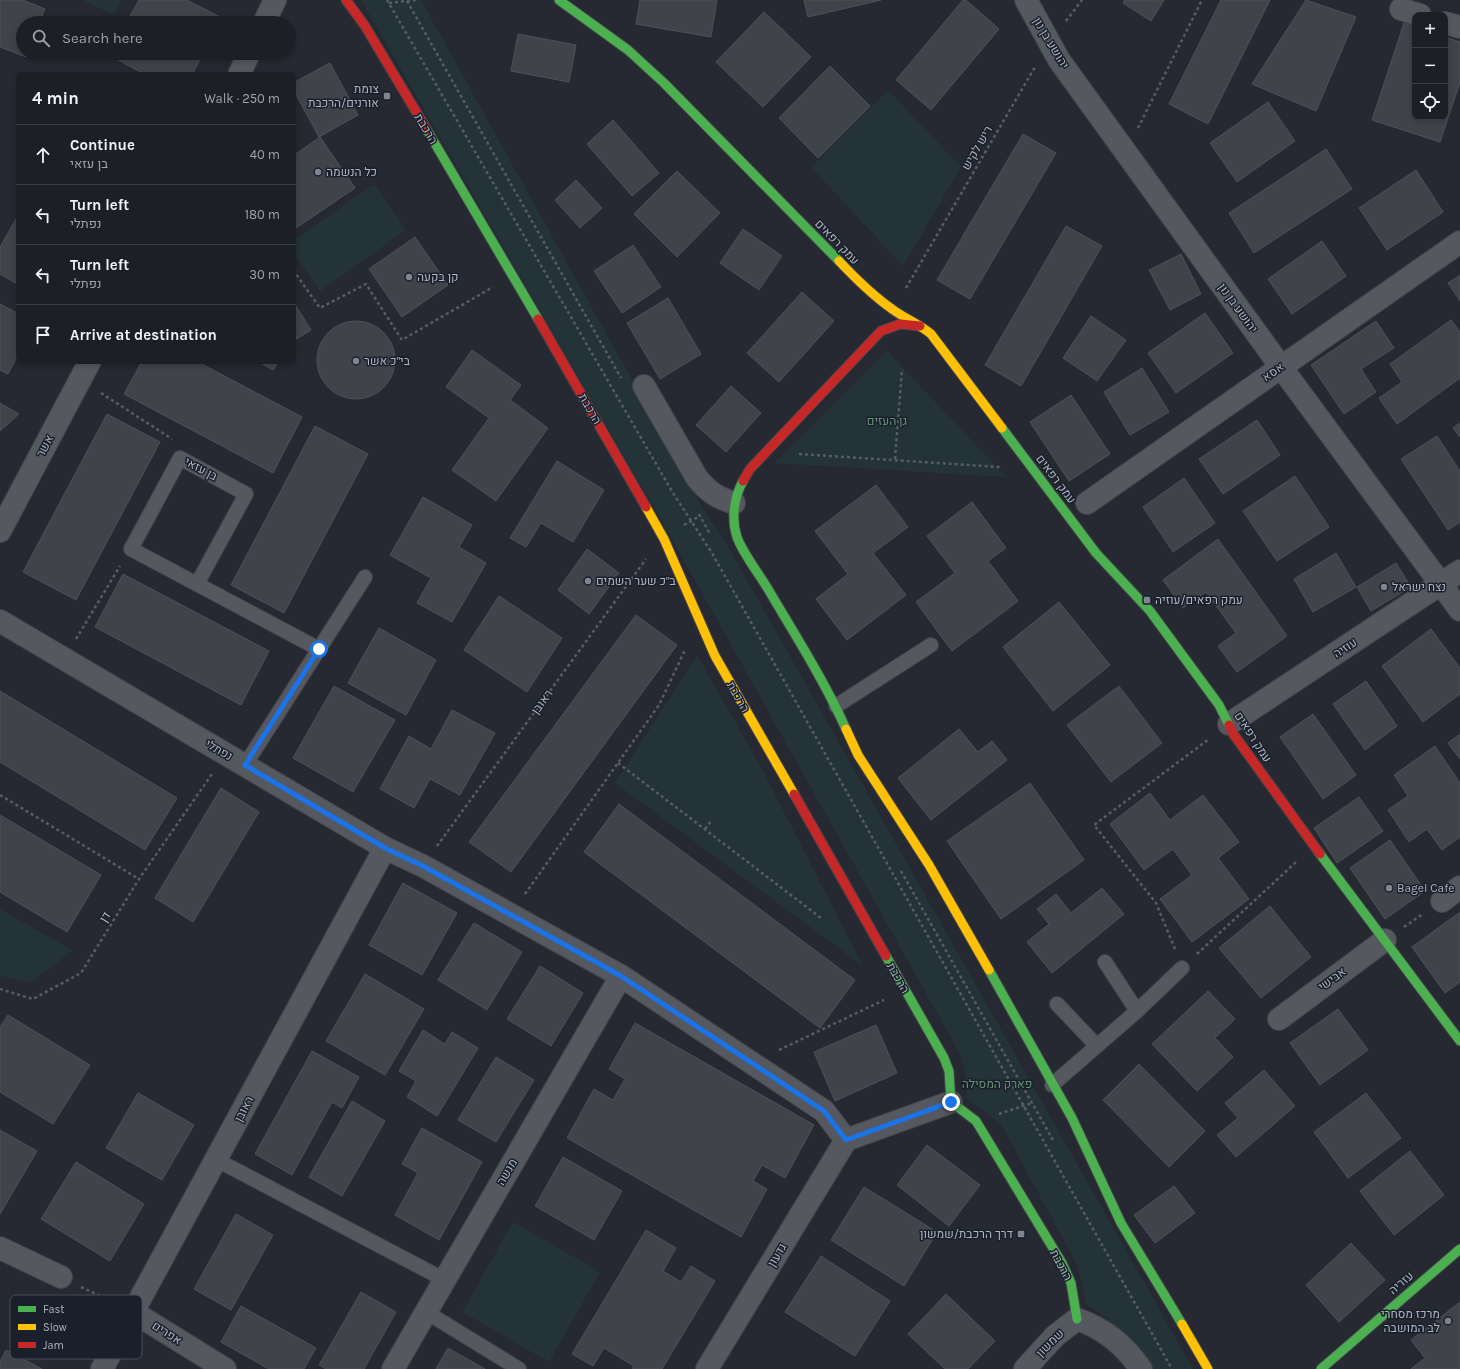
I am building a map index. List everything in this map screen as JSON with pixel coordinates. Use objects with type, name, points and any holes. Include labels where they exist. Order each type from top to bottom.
[{"type":"street","name":"הרכבת","points":[[346,0],[365,26],[513,275],[664,539],[715,656],[944,1058],[949,1071],[951,1102],[976,1121],[1062,1263],[1071,1283],[1077,1319]]},
{"type":"street","name":"עמק רפאים","points":[[559,0],[628,50],[664,82],[852,274],[893,310],[923,327],[931,334],[1096,553],[1150,611],[1219,705],[1229,724],[1314,846],[1460,1041]]},
{"type":"street","name":"יהושע בן נון","points":[[1026,0],[1059,60],[1281,367],[1460,610]]},
{"type":"street","points":[[1448,24],[1460,27]]},
{"type":"street","points":[[240,72],[246,60]]},
{"type":"street","name":"אסא","points":[[1087,503],[1460,242]]},
{"type":"street","points":[[923,327],[899,324],[893,325],[881,331],[750,469],[740,484],[734,503],[733,520],[737,537],[836,706],[858,755],[878,790],[929,865],[1082,1137],[1121,1223],[1169,1300],[1208,1369]]},
{"type":"street","name":"אשר","points":[[0,531],[88,364]]},
{"type":"street","points":[[644,386],[697,478],[707,490],[719,498],[734,503]]},
{"type":"street","name":"עוזיה","points":[[1229,724],[1460,570]]},
{"type":"street","name":"נפתלי","points":[[0,621],[385,848],[423,866],[621,976],[824,1111],[846,1140]]},
{"type":"street","name":"ראובן","points":[[142,1296],[385,848]]},
{"type":"street","points":[[1442,901],[1460,887]]},
{"type":"street","name":"אבישי","points":[[1279,1019],[1385,940]]},
{"type":"street","name":"מנשה","points":[[393,1369],[621,976]]},
{"type":"street","points":[[846,1140],[951,1102]]},
{"type":"street","name":"גדעון","points":[[707,1369],[846,1140]]},
{"type":"street","points":[[0,1248],[61,1277]]},
{"type":"street","name":"עזריה","points":[[1321,1369],[1460,1249]]},
{"type":"street","name":"אפרים","points":[[142,1318],[225,1369]]},
{"type":"street","points":[[1077,1319],[1088,1323],[1113,1337],[1126,1349],[1141,1369]]},
{"type":"street","name":"שמשון","points":[[1025,1369],[1055,1336],[1077,1319]]},
{"type":"street","name":"ראובן","points":[[102,1369],[107,1359]]},
{"type":"lane","name":"בן עזאי","points":[[131,549],[180,458],[246,494],[197,584]]},
{"type":"lane","points":[[131,549],[319,649]]},
{"type":"lane","points":[[245,765],[365,577]]},
{"type":"lane","points":[[836,706],[931,645]]},
{"type":"lane","points":[[1105,962],[1137,1011]]},
{"type":"lane","points":[[1052,1084],[1137,1011],[1182,968]]},
{"type":"lane","points":[[1057,1004],[1097,1046]]},
{"type":"lane","points":[[217,1160],[445,1280]]},
{"type":"lane","points":[[426,1312],[519,1369]]},
{"type":"path","points":[[416,0],[388,1],[690,521],[712,553],[1172,1369]]},
{"type":"path","name":"ריש לקיש","points":[[893,310],[1050,42],[1082,0]]},
{"type":"path","points":[[1126,152],[1202,0]]},
{"type":"path","points":[[296,274],[320,308],[366,284],[402,340],[513,275]]},
{"type":"path","points":[[894,459],[902,369]]},
{"type":"path","points":[[80,380],[173,440],[180,458]]},
{"type":"path","points":[[766,452],[1034,469]]},
{"type":"path","name":"ראובן","points":[[423,866],[650,554],[664,539],[690,521],[734,503]]},
{"type":"path","points":[[64,659],[131,549]]},
{"type":"path","points":[[530,887],[659,705],[686,648]]},
{"type":"path","points":[[1229,724],[1094,825],[1156,903],[1182,968],[1314,846]]},
{"type":"path","points":[[618,763],[821,918]]},
{"type":"path","points":[[0,795],[140,879]]},
{"type":"path","name":"דן","points":[[0,989],[33,999],[81,973],[140,879],[196,797]]},
{"type":"path","points":[[705,829],[711,821]]},
{"type":"path","points":[[1385,940],[1442,901]]},
{"type":"path","points":[[779,1050],[890,997]]},
{"type":"path","points":[[976,1121],[1032,1103],[1052,1084]]},
{"type":"path","points":[[61,1277],[98,1295]]},
{"type":"green space","points":[[82,0],[121,0],[114,15]]},
{"type":"green space","name":"פארק המסילה","points":[[361,0],[421,0],[704,510],[726,543],[1193,1369],[1150,1369],[1132,1340],[1086,1304],[1078,1267],[1001,1124],[967,1099],[966,1078],[960,1054],[665,527]]},
{"type":"green space","points":[[888,90],[961,167],[903,266],[811,167]]},
{"type":"green space","points":[[374,184],[406,230],[320,291],[296,256],[296,239]]},
{"type":"green space","name":"גן העזים","points":[[887,351],[1006,477],[775,463]]},
{"type":"green space","points":[[697,655],[761,767],[863,966],[615,783]]},
{"type":"green space","points":[[0,909],[73,950],[30,983],[0,976]]},
{"type":"green space","points":[[513,1222],[600,1272],[549,1362],[462,1312]]},
{"type":"building","points":[[0,0],[23,0],[45,9],[42,16],[16,16],[16,53],[0,47]]},
{"type":"building","points":[[139,0],[187,0],[218,16],[130,16]]},
{"type":"building","points":[[640,0],[717,0],[711,37],[636,24]]},
{"type":"building","points":[[804,0],[881,0],[808,17]]},
{"type":"building","points":[[963,0],[966,0],[999,29],[931,110],[896,80]]},
{"type":"building","points":[[1125,0],[1164,0],[1151,21],[1123,3]]},
{"type":"building","points":[[1221,0],[1270,0],[1208,124],[1169,104]]},
{"type":"building","points":[[1306,0],[1356,17],[1316,111],[1252,84]]},
{"type":"building","points":[[764,12],[811,57],[763,107],[716,62]]},
{"type":"building","points":[[1404,23],[1412,26],[1412,120],[1447,120],[1440,142],[1372,120]]},
{"type":"building","points":[[518,34],[576,45],[569,82],[511,71]]},
{"type":"building","points":[[1448,38],[1460,42],[1460,82],[1448,118]]},
{"type":"building","points":[[118,60],[200,60],[194,72],[140,72]]},
{"type":"building","name":"כל הנשמה","points":[[330,63],[358,115],[319,137],[296,95],[296,81]]},
{"type":"building","points":[[830,66],[870,106],[818,158],[779,118]]},
{"type":"building","points":[[1268,102],[1295,141],[1237,182],[1210,143]]},
{"type":"building","points":[[613,120],[659,173],[632,196],[587,144]]},
{"type":"building","points":[[1023,134],[1056,153],[970,299],[937,280]]},
{"type":"building","name":"כל הנשמה","points":[[320,137],[355,188],[296,228],[296,154]]},
{"type":"building","points":[[1326,149],[1352,189],[1254,253],[1229,213]]},
{"type":"building","points":[[1416,170],[1443,212],[1387,250],[1359,208]]},
{"type":"building","points":[[677,171],[720,213],[677,257],[634,214]]},
{"type":"building","points":[[576,180],[602,208],[580,228],[555,200]]},
{"type":"building","points":[[16,219],[16,283],[0,274],[0,247]]},
{"type":"building","points":[[1066,226],[1102,246],[1021,386],[985,365]]},
{"type":"building","points":[[743,229],[782,256],[759,290],[720,263]]},
{"type":"building","name":"קן בקעה","points":[[415,237],[448,285],[402,317],[369,269]]},
{"type":"building","points":[[1322,241],[1346,276],[1292,314],[1268,279]]},
{"type":"building","points":[[633,245],[661,287],[622,313],[594,271]]},
{"type":"building","points":[[1181,254],[1201,294],[1170,310],[1149,270]]},
{"type":"building","points":[[1460,275],[1460,301],[1448,283]]},
{"type":"building","points":[[802,292],[834,321],[779,382],[747,353]]},
{"type":"building","points":[[668,298],[701,354],[660,379],[627,323]]},
{"type":"building","points":[[0,304],[16,312],[16,359],[8,374],[0,370]]},
{"type":"building","points":[[296,306],[311,330],[296,339]]},
{"type":"building","points":[[1205,313],[1233,353],[1176,393],[1148,353]]},
{"type":"building","points":[[1091,316],[1126,340],[1097,381],[1063,358]]},
{"type":"building","points":[[1451,320],[1460,332],[1460,378],[1397,424],[1379,398],[1402,382],[1390,364]]},
{"type":"building","name":"בי\"כ אשר","points":[[356,321],[371,324],[384,332],[392,345],[395,360],[392,375],[384,388],[371,396],[356,399],[341,396],[328,388],[320,375],[317,360],[320,345],[328,332],[341,324]]},
{"type":"building","points":[[1376,321],[1394,348],[1361,369],[1376,392],[1344,414],[1311,365]]},
{"type":"building","points":[[472,350],[521,385],[510,400],[548,428],[496,501],[452,470],[489,418],[446,387]]},
{"type":"building","points":[[140,364],[202,364],[302,417],[273,473],[124,394]]},
{"type":"building","points":[[262,364],[277,364],[273,370]]},
{"type":"building","points":[[1142,368],[1169,412],[1130,435],[1104,392]]},
{"type":"building","points":[[731,386],[761,413],[726,452],[696,425]]},
{"type":"building","points":[[1071,395],[1110,454],[1069,481],[1030,422]]},
{"type":"building","points":[[0,403],[19,414],[0,431]]},
{"type":"building","points":[[107,414],[160,442],[76,600],[23,572]]},
{"type":"building","points":[[1257,420],[1280,455],[1223,494],[1199,459]]},
{"type":"building","points":[[1460,423],[1460,437],[1453,428]]},
{"type":"building","points":[[315,426],[368,454],[284,613],[231,585]]},
{"type":"building","points":[[1437,436],[1460,471],[1460,522],[1448,530],[1401,459]]},
{"type":"building","points":[[557,461],[604,490],[573,542],[541,523],[526,547],[510,538]]},
{"type":"building","points":[[1295,476],[1329,527],[1277,561],[1243,511]]},
{"type":"building","points":[[1184,478],[1215,523],[1173,552],[1143,507]]},
{"type":"building","points":[[876,485],[908,527],[873,553],[906,595],[847,640],[816,599],[848,574],[815,531]]},
{"type":"building","points":[[423,497],[472,525],[459,547],[486,563],[452,622],[417,603],[431,578],[390,555]]},
{"type":"building","points":[[972,502],[1006,548],[988,561],[1018,601],[952,651],[916,602],[955,573],[927,536]]},
{"type":"building","points":[[1218,539],[1287,636],[1237,672],[1218,646],[1236,633],[1206,592],[1183,608],[1163,580]]},
{"type":"building","name":"ב\"כ שער השמים","points":[[587,549],[619,573],[589,614],[558,590]]},
{"type":"building","points":[[1336,553],[1356,587],[1313,612],[1294,579]]},
{"type":"building","name":"נצח ישראל","points":[[1396,563],[1411,587],[1371,611],[1357,587]]},
{"type":"building","points":[[123,574],[269,651],[241,705],[95,627]]},
{"type":"building","points":[[499,596],[562,638],[527,692],[464,650]]},
{"type":"building","points":[[1059,602],[1110,665],[1053,711],[1003,647]]},
{"type":"building","points":[[636,615],[677,645],[511,872],[469,842]]},
{"type":"building","points":[[379,628],[436,660],[406,715],[348,683]]},
{"type":"building","points":[[1431,629],[1460,668],[1460,694],[1423,722],[1382,666]]},
{"type":"building","points":[[1366,681],[1397,726],[1365,750],[1333,704]]},
{"type":"building","points":[[334,686],[395,720],[353,792],[293,758]]},
{"type":"building","points":[[1119,686],[1162,743],[1111,782],[1067,725]]},
{"type":"building","points":[[0,691],[177,798],[145,850],[0,762]]},
{"type":"building","points":[[452,710],[495,733],[460,795],[430,779],[414,808],[380,789],[409,736],[431,749]]},
{"type":"building","points":[[1313,714],[1356,775],[1323,799],[1280,737]]},
{"type":"building","points":[[959,729],[978,752],[992,741],[1007,760],[931,820],[898,778]]},
{"type":"building","points":[[1460,734],[1460,759],[1448,743]]},
{"type":"building","points":[[1435,746],[1460,783],[1460,837],[1442,850],[1427,829],[1409,842],[1388,810],[1408,796],[1394,775]]},
{"type":"building","points":[[1030,783],[1084,860],[1001,919],[947,841]]},
{"type":"building","points":[[221,788],[259,812],[193,922],[155,898]]},
{"type":"building","points":[[1150,793],[1170,820],[1203,795],[1239,842],[1218,858],[1249,899],[1192,942],[1160,899],[1192,875],[1173,849],[1144,870],[1110,824]]},
{"type":"building","points":[[1359,797],[1383,831],[1337,863],[1314,828]]},
{"type":"building","points":[[619,804],[855,980],[820,1028],[584,852]]},
{"type":"building","points":[[0,815],[101,875],[67,932],[0,892]]},
{"type":"building","points":[[1390,840],[1425,891],[1385,919],[1350,868]]},
{"type":"building","points":[[403,883],[457,913],[422,975],[369,945]]},
{"type":"building","points":[[1102,888],[1124,914],[1052,973],[1027,942],[1049,924],[1037,909],[1056,894],[1071,913]]},
{"type":"building","points":[[1270,906],[1311,957],[1261,998],[1219,948]]},
{"type":"building","points":[[1460,912],[1460,982],[1445,993],[1412,947]]},
{"type":"building","points":[[474,923],[522,952],[487,1010],[438,980]]},
{"type":"building","points":[[540,966],[583,993],[551,1046],[507,1019]]},
{"type":"building","points":[[365,974],[424,1009],[385,1075],[326,1041]]},
{"type":"building","points":[[1208,991],[1235,1019],[1215,1038],[1233,1057],[1197,1091],[1152,1044]]},
{"type":"building","points":[[1338,1009],[1368,1050],[1320,1085],[1290,1043]]},
{"type":"building","points":[[8,1015],[90,1065],[53,1124],[0,1092],[0,1027]]},
{"type":"building","points":[[635,1023],[814,1125],[785,1178],[762,1165],[753,1181],[767,1189],[741,1237],[567,1138],[594,1089],[613,1100],[625,1079],[609,1069]]},
{"type":"building","points":[[876,1025],[897,1073],[835,1101],[814,1052]]},
{"type":"building","points":[[423,1030],[445,1044],[452,1032],[478,1048],[437,1116],[407,1097],[416,1081],[399,1071]]},
{"type":"building","points":[[312,1051],[359,1077],[342,1108],[332,1102],[292,1175],[255,1154]]},
{"type":"building","points":[[496,1057],[534,1080],[496,1142],[458,1120]]},
{"type":"building","points":[[1139,1064],[1205,1131],[1169,1167],[1103,1100]]},
{"type":"building","points":[[1264,1070],[1295,1106],[1236,1157],[1217,1135],[1238,1118],[1225,1103]]},
{"type":"building","points":[[138,1093],[194,1125],[162,1180],[106,1148]]},
{"type":"building","points":[[1366,1093],[1401,1138],[1348,1178],[1314,1132]]},
{"type":"building","points":[[352,1101],[385,1121],[342,1196],[309,1177]]},
{"type":"building","points":[[422,1128],[482,1162],[439,1240],[395,1215],[418,1173],[402,1164]]},
{"type":"building","points":[[0,1130],[37,1151],[0,1214]]},
{"type":"building","points":[[927,1145],[980,1185],[949,1226],[897,1185]]},
{"type":"building","points":[[1410,1151],[1444,1195],[1394,1235],[1360,1191]]},
{"type":"building","points":[[563,1157],[622,1191],[594,1240],[535,1206]]},
{"type":"building","points":[[76,1162],[144,1204],[110,1261],[41,1219]]},
{"type":"building","points":[[1174,1186],[1195,1213],[1155,1243],[1134,1215]]},
{"type":"building","points":[[864,1187],[937,1232],[904,1286],[831,1240]]},
{"type":"building","points":[[236,1214],[273,1235],[231,1310],[194,1289]]},
{"type":"building","points":[[646,1230],[676,1248],[663,1271],[681,1282],[691,1266],[715,1281],[662,1369],[632,1369],[634,1366],[604,1348],[593,1366],[572,1354]]},
{"type":"building","points":[[1351,1243],[1385,1280],[1339,1322],[1306,1285]]},
{"type":"building","points":[[821,1256],[890,1301],[855,1356],[785,1312]]},
{"type":"building","points":[[361,1292],[396,1312],[364,1369],[326,1369],[319,1365]]},
{"type":"building","points":[[946,1294],[995,1341],[968,1369],[945,1369],[908,1334]]},
{"type":"building","name":"מרכז מסחרי לב המושבה","points":[[1460,1302],[1460,1369],[1411,1369],[1425,1358],[1411,1340]]},
{"type":"building","points":[[241,1306],[316,1348],[304,1369],[269,1369],[221,1342]]},
{"type":"building","points":[[448,1348],[485,1369],[436,1369]]},
{"type":"building","points":[[6,1350],[10,1352],[10,1359],[23,1359],[42,1369],[0,1369],[0,1362]]},
{"type":"traffic: fast","points":[[559,0],[628,50],[664,83],[839,261]]},
{"type":"traffic: fast","points":[[427,130],[538,319]]},
{"type":"traffic: fast","points":[[1002,428],[1096,553],[1150,611],[1219,705],[1229,725]]},
{"type":"traffic: fast","points":[[743,481],[737,494],[734,508],[734,523],[739,543],[809,658],[846,729]]},
{"type":"traffic: fast","points":[[1320,854],[1460,1041]]},
{"type":"traffic: fast","points":[[886,956],[944,1058],[949,1071],[951,1102],[976,1121],[1062,1263],[1071,1283],[1077,1319]]},
{"type":"traffic: fast","points":[[989,970],[1072,1118],[1121,1223],[1182,1324]]},
{"type":"traffic: fast","points":[[1321,1369],[1460,1249]]},
{"type":"traffic: slow","points":[[839,261],[878,298],[931,334],[1002,428]]},
{"type":"traffic: slow","points":[[646,507],[664,539],[715,656],[794,794]]},
{"type":"traffic: slow","points":[[846,729],[858,755],[929,865],[989,970]]},
{"type":"traffic: slow","points":[[1182,1324],[1208,1369]]},
{"type":"traffic: jam","points":[[346,0],[365,26],[427,130]]},
{"type":"traffic: jam","points":[[538,319],[646,507]]},
{"type":"traffic: jam","points":[[743,481],[750,469],[881,331],[900,324],[920,326]]},
{"type":"traffic: jam","points":[[1229,725],[1234,735],[1320,854]]},
{"type":"traffic: jam","points":[[794,794],[886,956]]},
{"type":"place","name":"צומת אורנים/הרכבת","points":[[387,96]]},
{"type":"place","name":"כל הנשמה","points":[[318,172]]},
{"type":"place","name":"קן בקעה","points":[[409,277]]},
{"type":"place","name":"בי\"כ אשר","points":[[356,361]]},
{"type":"place","name":"ב\"כ שער השמים","points":[[588,581]]},
{"type":"place","name":"נצח ישראל","points":[[1384,587]]},
{"type":"place","name":"עמק רפאים/עוזיה","points":[[1147,600]]},
{"type":"place","name":"Bagel Cafe","points":[[1389,888]]},
{"type":"place","name":"דרך הרכבת/שמשון","points":[[1021,1234]]},
{"type":"place","name":"מרכז מסחרי לב המושבה","points":[[1448,1321]]},
{"type":"route","points":[[319,649],[245,765],[385,848],[423,866],[621,976],[824,1111],[846,1140],[951,1102]]}]
